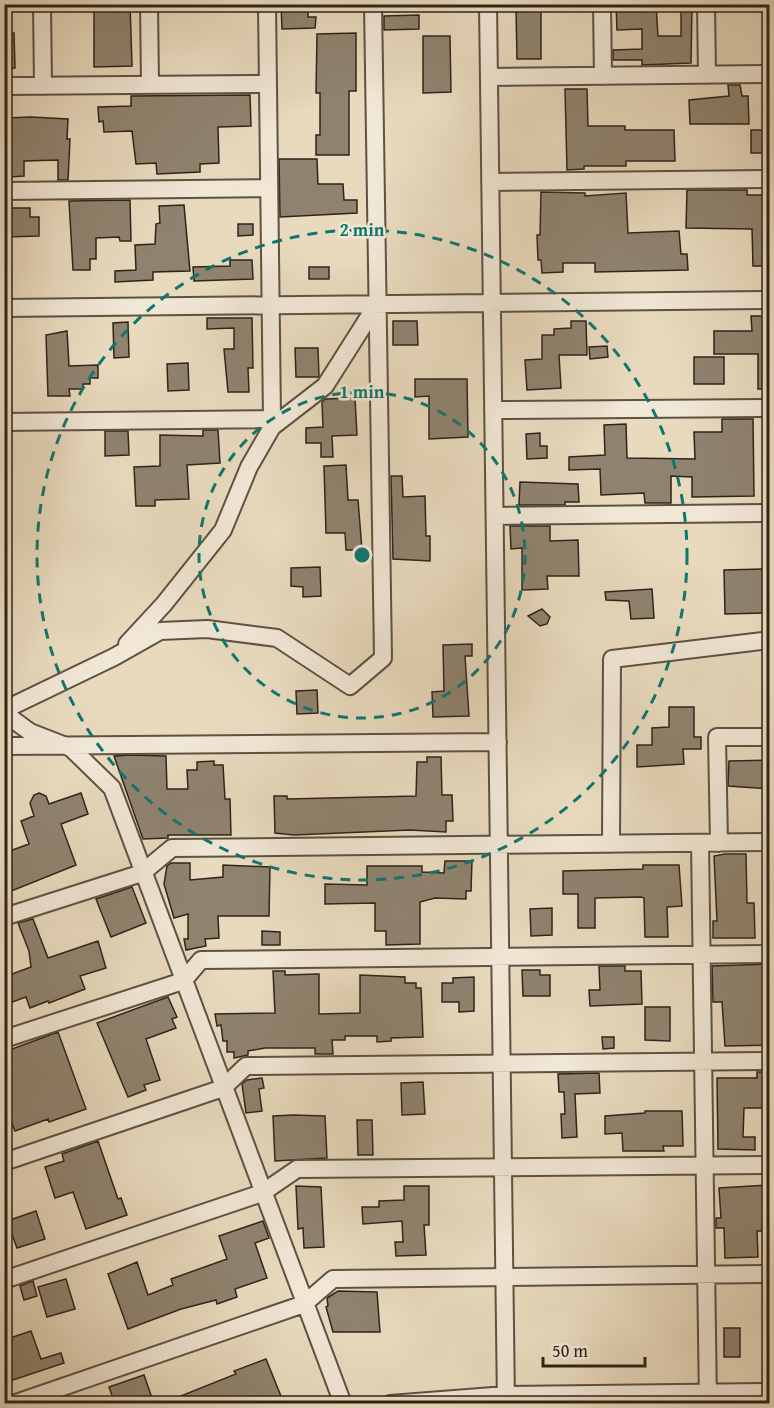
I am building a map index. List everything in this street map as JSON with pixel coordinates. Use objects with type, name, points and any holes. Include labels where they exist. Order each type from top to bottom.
[{"type":"street","points":[[42,4],[43,86]]},
{"type":"street","points":[[149,4],[150,85]]},
{"type":"street","points":[[4,422],[272,419],[267,4]]},
{"type":"street","points":[[343,1404],[111,788],[71,748],[30,732],[4,712],[114,657],[160,631],[207,629],[277,638],[350,686],[383,658],[373,4]]},
{"type":"street","points":[[488,4],[506,1399]]},
{"type":"street","points":[[602,4],[603,76]]},
{"type":"street","points":[[706,4],[707,75]]},
{"type":"street","points":[[489,77],[770,74]]},
{"type":"street","points":[[4,86],[268,84]]},
{"type":"street","points":[[490,182],[770,179]]},
{"type":"street","points":[[4,191],[269,188]]},
{"type":"street","points":[[4,308],[770,300]]},
{"type":"street","points":[[114,657],[164,604],[223,530],[249,467],[272,427],[325,386],[377,304]]},
{"type":"street","points":[[494,410],[770,408]]},
{"type":"street","points":[[495,516],[770,513]]},
{"type":"street","points":[[611,844],[612,659],[770,640]]},
{"type":"street","points":[[718,843],[717,737],[770,737]]},
{"type":"street","points":[[4,746],[71,748],[498,742]]},
{"type":"street","points":[[4,917],[142,873],[172,848],[770,842]]},
{"type":"street","points":[[700,843],[707,1398]]},
{"type":"street","points":[[4,1040],[183,981],[201,960],[770,954]]},
{"type":"street","points":[[4,1162],[223,1088],[246,1066],[770,1061]]},
{"type":"street","points":[[4,1280],[262,1193],[297,1169],[770,1165]]},
{"type":"street","points":[[13,1404],[304,1304],[333,1279],[770,1274]]},
{"type":"street","points":[[390,1404],[506,1399],[707,1398],[770,1392]]},
{"type":"building","points":[[94,4],[130,4],[132,66],[94,67]]},
{"type":"building","points":[[281,4],[308,4],[308,17],[316,17],[315,28],[282,29]]},
{"type":"building","points":[[523,4],[541,4],[541,59],[517,59],[516,9],[523,9]]},
{"type":"building","points":[[616,4],[656,4],[658,36],[681,36],[681,4],[692,4],[691,63],[642,65],[642,60],[613,60],[613,50],[642,49],[642,29],[617,30]]},
{"type":"building","points":[[419,15],[419,29],[384,30],[384,16]]},
{"type":"building","points":[[14,33],[15,68],[4,69],[4,34]]},
{"type":"building","points":[[356,33],[356,91],[349,91],[349,155],[316,155],[316,135],[320,135],[320,93],[316,93],[317,34]]},
{"type":"building","points":[[423,36],[450,36],[451,92],[423,93]]},
{"type":"building","points":[[728,85],[740,85],[742,96],[748,96],[749,124],[690,124],[689,100],[729,96]]},
{"type":"building","points":[[565,89],[587,89],[588,126],[625,126],[625,130],[674,130],[675,161],[626,161],[626,166],[584,166],[584,169],[567,170]]},
{"type":"building","points":[[250,95],[251,126],[218,127],[219,163],[200,164],[200,172],[157,174],[156,163],[136,164],[132,131],[104,132],[103,121],[99,122],[98,107],[131,106],[131,96]]},
{"type":"building","points":[[6,118],[68,119],[67,139],[70,139],[68,180],[58,180],[58,160],[24,161],[24,176],[9,177],[8,165],[11,165]]},
{"type":"building","points":[[751,130],[770,130],[770,153],[751,153]]},
{"type":"building","points":[[279,159],[317,159],[318,184],[343,184],[344,200],[357,200],[357,213],[280,217]]},
{"type":"building","points":[[687,190],[747,190],[747,195],[770,195],[770,266],[753,266],[752,229],[686,228]]},
{"type":"building","points":[[541,192],[585,193],[585,196],[626,193],[628,233],[679,231],[681,254],[687,254],[688,270],[595,272],[595,263],[563,263],[563,272],[542,273],[541,260],[538,260],[537,235],[540,235]]},
{"type":"building","points":[[130,200],[131,241],[120,241],[119,237],[96,238],[96,259],[90,259],[90,270],[73,270],[69,201]]},
{"type":"building","points":[[184,205],[190,271],[153,272],[153,280],[115,282],[115,271],[136,270],[135,245],[155,244],[156,224],[160,223],[159,206]]},
{"type":"building","points":[[30,208],[30,217],[39,217],[39,236],[4,237],[4,209]]},
{"type":"building","points":[[238,224],[253,224],[253,235],[238,236]]},
{"type":"building","points":[[230,260],[252,260],[253,279],[194,281],[193,267],[230,266]]},
{"type":"building","points":[[309,267],[329,267],[329,279],[309,279]]},
{"type":"building","points":[[751,316],[769,316],[770,389],[758,389],[758,354],[714,354],[714,331],[752,331]]},
{"type":"building","points":[[207,318],[252,318],[253,368],[248,368],[249,392],[228,392],[224,349],[234,349],[234,328],[207,329]]},
{"type":"building","points":[[393,321],[417,321],[418,345],[393,345]]},
{"type":"building","points":[[571,321],[586,321],[587,355],[559,355],[561,388],[527,390],[525,360],[542,359],[542,335],[554,335],[554,329],[571,328]]},
{"type":"building","points":[[128,322],[129,357],[114,358],[113,323]]},
{"type":"building","points":[[67,331],[69,366],[98,365],[98,378],[90,378],[90,384],[83,384],[83,389],[69,389],[70,396],[48,396],[46,335]]},
{"type":"building","points":[[607,346],[608,357],[590,359],[589,347]]},
{"type":"building","points":[[295,348],[318,348],[319,377],[296,377]]},
{"type":"building","points":[[694,357],[724,357],[724,384],[694,384]]},
{"type":"building","points":[[188,363],[189,390],[168,391],[167,364]]},
{"type":"building","points":[[415,379],[467,379],[468,437],[429,439],[429,396],[415,397]]},
{"type":"building","points":[[355,398],[357,435],[332,436],[333,457],[321,457],[321,443],[306,443],[306,428],[323,427],[322,402],[325,399]]},
{"type":"building","points":[[722,419],[753,419],[754,496],[692,497],[692,477],[671,476],[671,503],[645,503],[644,493],[601,495],[600,469],[569,470],[569,457],[605,455],[604,425],[626,424],[627,458],[695,459],[694,432],[722,432]]},
{"type":"building","points":[[203,430],[218,430],[220,463],[187,465],[189,499],[155,500],[155,506],[136,506],[134,467],[160,466],[160,435],[203,436]]},
{"type":"building","points":[[105,431],[128,431],[129,455],[105,456]]},
{"type":"building","points":[[540,433],[540,446],[547,446],[547,458],[527,459],[526,434]]},
{"type":"building","points":[[346,465],[348,500],[358,500],[362,550],[346,550],[345,533],[326,533],[324,466]]},
{"type":"building","points":[[391,476],[402,476],[403,497],[425,496],[426,536],[430,536],[430,561],[393,559]]},
{"type":"building","points":[[520,482],[578,484],[579,502],[565,502],[565,505],[519,505]]},
{"type":"building","points":[[510,526],[550,526],[550,541],[578,540],[579,576],[547,576],[548,589],[522,590],[522,548],[511,549]]},
{"type":"building","points":[[320,567],[321,596],[303,597],[303,587],[291,586],[291,568]]},
{"type":"building","points":[[765,569],[766,613],[725,614],[724,570]]},
{"type":"building","points":[[652,589],[654,618],[631,619],[629,601],[606,600],[605,592]]},
{"type":"building","points":[[542,609],[550,617],[547,624],[540,626],[528,616]]},
{"type":"building","points":[[472,644],[472,656],[465,656],[469,716],[433,717],[432,692],[444,691],[443,645]]},
{"type":"building","points":[[317,690],[318,713],[297,714],[296,691]]},
{"type":"building","points":[[669,707],[694,707],[694,737],[701,737],[701,749],[683,749],[684,764],[637,767],[637,745],[652,745],[652,728],[669,727]]},
{"type":"building","points":[[114,756],[166,756],[167,789],[188,789],[187,770],[197,770],[197,762],[214,761],[214,765],[223,765],[225,799],[230,799],[231,835],[168,835],[168,838],[143,839]]},
{"type":"building","points":[[427,757],[441,757],[442,795],[452,795],[453,821],[446,821],[446,832],[410,830],[294,835],[275,833],[274,796],[287,796],[287,799],[416,796],[417,762],[427,762]]},
{"type":"building","points":[[770,760],[770,789],[728,786],[729,761]]},
{"type":"building","points":[[39,793],[46,796],[49,804],[81,793],[88,814],[61,824],[76,865],[4,894],[4,853],[29,844],[21,821],[34,816],[30,803],[34,795]]},
{"type":"building","points":[[746,854],[747,903],[754,903],[755,938],[713,938],[713,921],[717,921],[714,856]]},
{"type":"building","points":[[445,861],[472,861],[471,891],[466,891],[466,899],[435,898],[420,902],[420,944],[386,945],[386,931],[375,931],[375,903],[325,904],[325,884],[367,885],[367,866],[422,866],[422,872],[444,873]]},
{"type":"building","points":[[171,863],[190,863],[190,880],[223,877],[223,865],[270,867],[269,916],[218,916],[219,938],[205,939],[206,946],[186,950],[184,939],[188,939],[188,914],[174,918],[164,884],[167,866]]},
{"type":"building","points":[[643,865],[679,865],[682,906],[667,907],[668,937],[645,937],[644,898],[641,897],[595,898],[595,928],[578,928],[578,894],[563,894],[563,871],[643,869]]},
{"type":"building","points":[[132,887],[146,923],[111,937],[96,899]]},
{"type":"building","points":[[552,908],[552,935],[531,936],[530,909]]},
{"type":"building","points":[[33,919],[48,958],[98,941],[106,968],[80,976],[85,989],[49,1003],[48,1001],[30,1008],[26,997],[4,1005],[4,977],[31,967],[29,951],[18,923]]},
{"type":"building","points":[[262,931],[280,932],[280,945],[262,945]]},
{"type":"building","points":[[770,964],[770,1045],[725,1046],[722,1002],[713,1002],[712,966]]},
{"type":"building","points":[[599,966],[625,966],[625,971],[641,971],[642,1004],[590,1006],[589,990],[600,990]]},
{"type":"building","points":[[522,970],[540,970],[540,975],[550,975],[550,996],[523,996]]},
{"type":"building","points":[[273,971],[285,971],[285,975],[319,974],[319,1014],[360,1013],[360,975],[405,977],[405,983],[416,983],[416,988],[421,988],[423,1037],[391,1038],[391,1041],[377,1042],[377,1036],[345,1036],[345,1040],[332,1040],[333,1054],[315,1054],[315,1048],[265,1048],[248,1051],[248,1055],[234,1058],[234,1052],[227,1052],[227,1041],[223,1041],[221,1025],[217,1026],[215,1014],[275,1013]]},
{"type":"building","points":[[474,977],[474,1011],[459,1012],[459,1002],[442,1002],[442,983],[453,983],[453,978]]},
{"type":"building","points":[[168,997],[177,1017],[172,1019],[176,1028],[146,1039],[160,1080],[144,1085],[146,1090],[128,1097],[97,1023]]},
{"type":"building","points":[[645,1007],[670,1007],[670,1041],[645,1040]]},
{"type":"building","points":[[58,1032],[86,1109],[15,1131],[4,1103],[4,1052]]},
{"type":"building","points":[[602,1037],[614,1037],[614,1048],[603,1049]]},
{"type":"building","points":[[757,1072],[770,1072],[770,1108],[744,1108],[743,1137],[755,1137],[755,1150],[718,1149],[717,1078],[757,1078]]},
{"type":"building","points":[[599,1073],[600,1093],[575,1094],[577,1137],[562,1138],[561,1114],[565,1114],[564,1092],[559,1092],[558,1074]]},
{"type":"building","points":[[262,1078],[264,1088],[259,1089],[262,1111],[246,1113],[242,1084],[247,1080]]},
{"type":"building","points":[[423,1082],[425,1114],[402,1115],[401,1083]]},
{"type":"building","points":[[645,1111],[682,1111],[683,1146],[663,1146],[664,1151],[623,1151],[622,1133],[605,1134],[605,1116],[645,1113]]},
{"type":"building","points":[[273,1116],[325,1116],[327,1158],[275,1161]]},
{"type":"building","points":[[357,1120],[372,1120],[373,1155],[358,1155]]},
{"type":"building","points":[[98,1141],[118,1199],[121,1198],[127,1215],[86,1229],[73,1192],[55,1198],[45,1167],[64,1161],[62,1154]]},
{"type":"building","points":[[770,1185],[770,1226],[762,1226],[762,1231],[757,1231],[758,1257],[725,1258],[724,1228],[716,1228],[716,1218],[721,1218],[719,1188]]},
{"type":"building","points":[[296,1186],[321,1187],[324,1247],[304,1248],[303,1228],[298,1229]]},
{"type":"building","points":[[404,1186],[429,1186],[429,1225],[424,1225],[426,1255],[396,1256],[395,1242],[403,1242],[402,1221],[363,1224],[362,1207],[379,1207],[379,1201],[404,1200]]},
{"type":"building","points":[[36,1211],[45,1239],[17,1248],[7,1221]]},
{"type":"building","points":[[263,1221],[269,1238],[255,1243],[267,1278],[235,1289],[237,1297],[217,1304],[216,1300],[181,1309],[128,1329],[108,1274],[137,1262],[148,1295],[173,1285],[171,1279],[227,1259],[219,1236]]},
{"type":"building","points":[[66,1279],[75,1309],[47,1317],[38,1287]]},
{"type":"building","points":[[33,1281],[37,1296],[24,1300],[20,1286]]},
{"type":"building","points":[[338,1291],[377,1292],[380,1332],[333,1332],[326,1307],[328,1306],[327,1298]]},
{"type":"building","points":[[724,1328],[740,1328],[740,1357],[724,1357]]},
{"type":"building","points":[[31,1331],[41,1359],[61,1353],[64,1363],[4,1383],[4,1366],[9,1365],[4,1340]]},
{"type":"building","points":[[266,1359],[283,1401],[276,1404],[161,1404],[236,1374],[234,1371]]},
{"type":"building","points":[[144,1375],[152,1398],[136,1404],[115,1404],[109,1387]]}]
